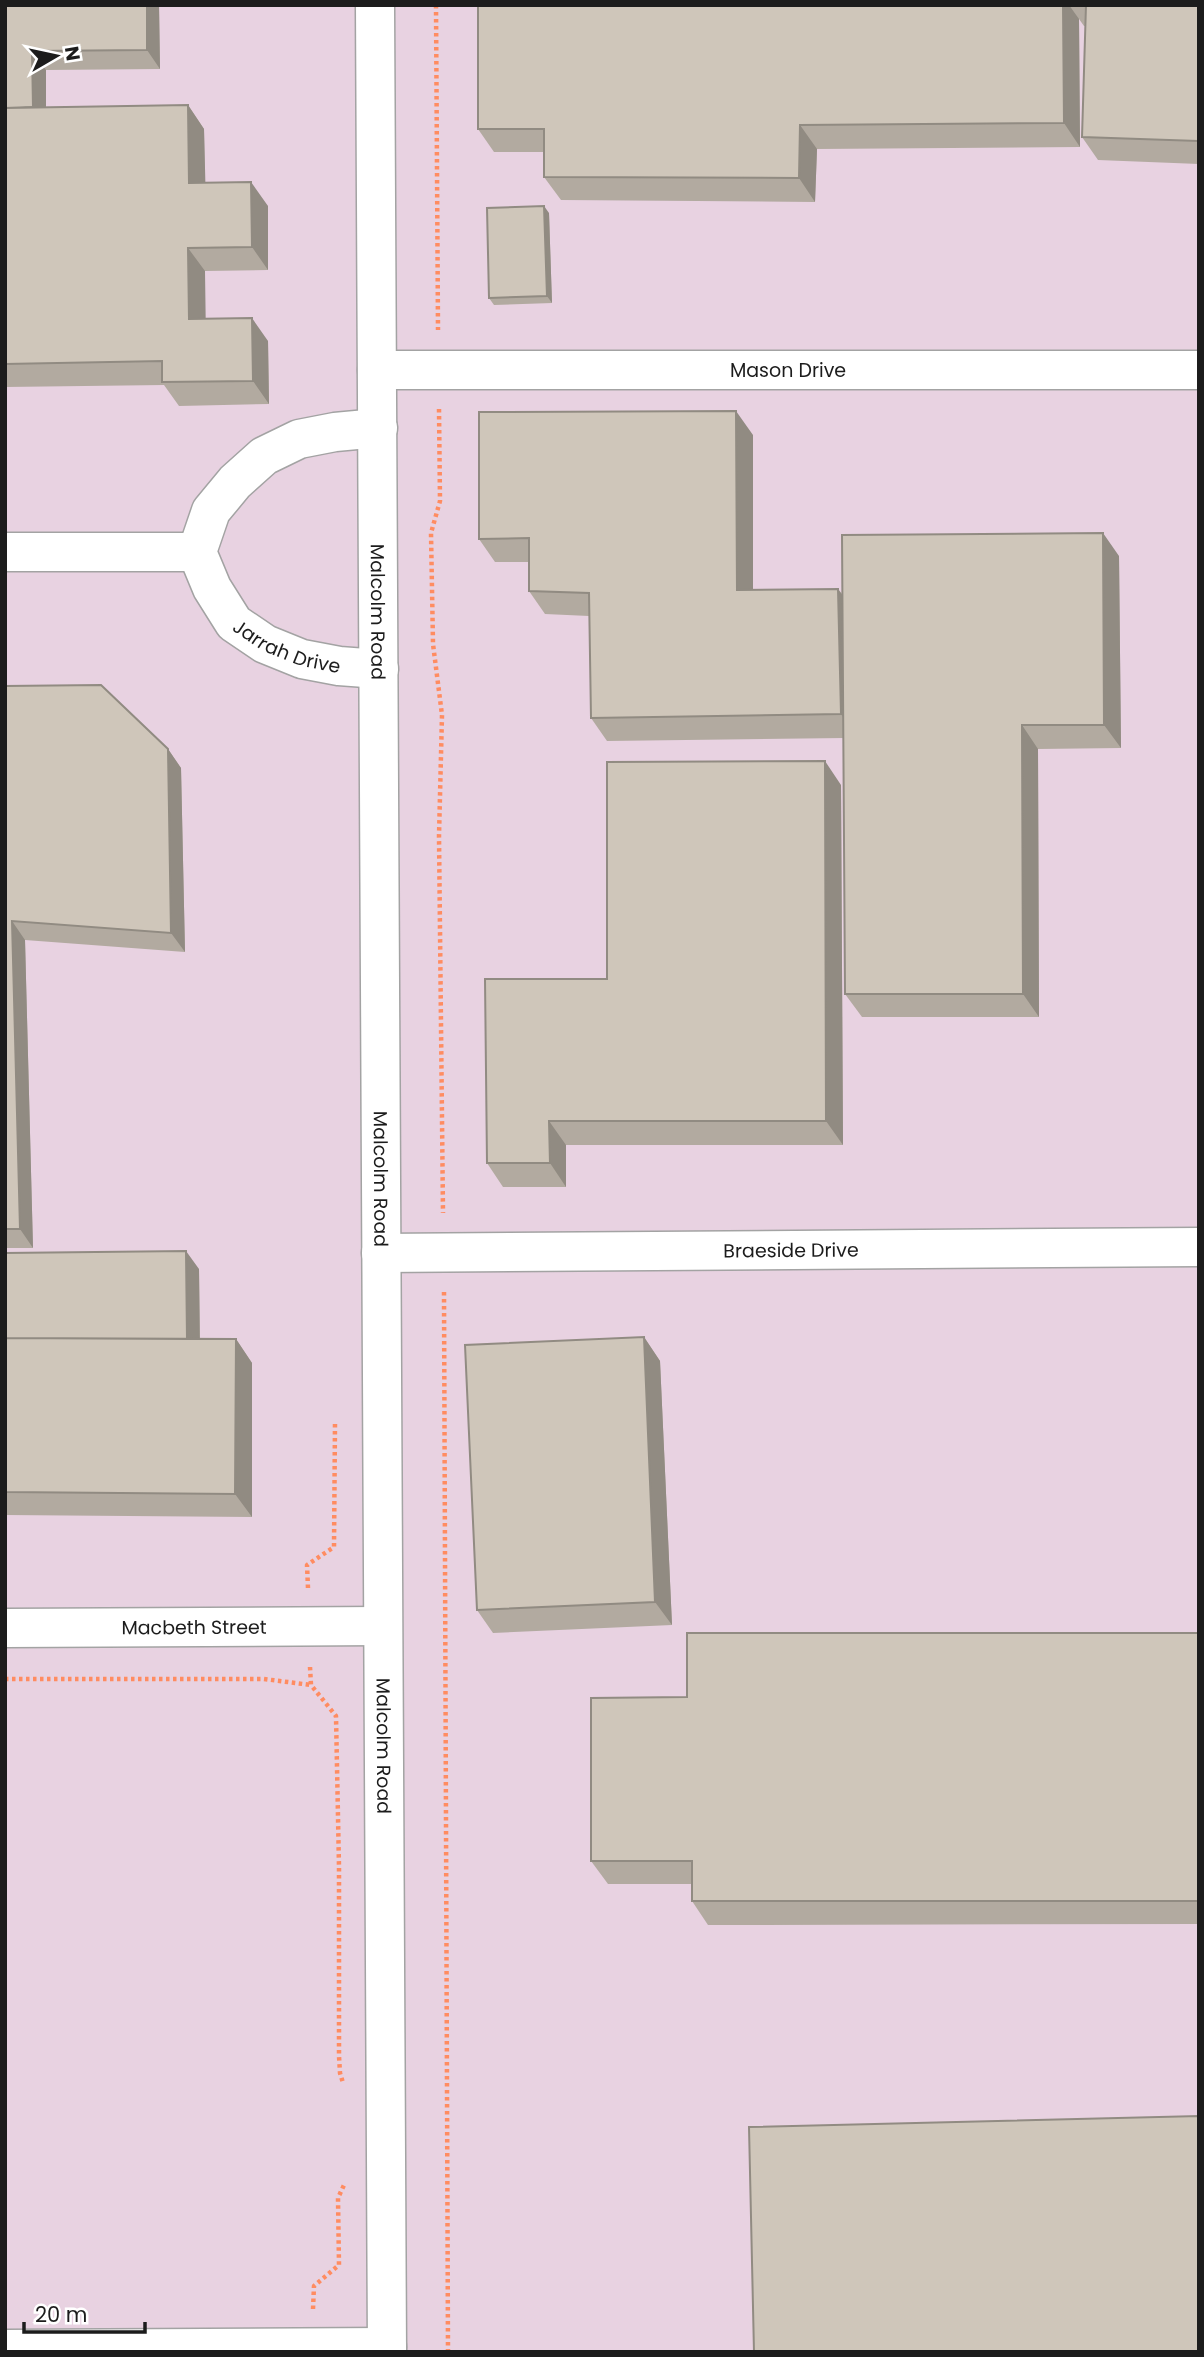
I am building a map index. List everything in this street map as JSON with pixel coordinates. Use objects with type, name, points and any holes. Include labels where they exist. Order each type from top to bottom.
[{"type":"street","name":"Malcolm Road","points":[[375,5],[387,2350]]},
{"type":"street","name":"Mason Drive","points":[[377,370],[1199,370]]},
{"type":"street","points":[[5,552],[197,552],[211,511],[234,482],[264,456],[299,439],[378,428]]},
{"type":"street","name":"Jarrah Drive","points":[[197,552],[212,588],[234,623],[265,644],[302,659],[339,666],[379,669]]},
{"type":"street","name":"Braeside Drive","points":[[381,1253],[1199,1247]]},
{"type":"street","name":"Macbeth Street","points":[[5,1628],[382,1626]]},
{"type":"street","points":[[5,2349],[387,2350]]},
{"type":"path","points":[[436,5],[440,501],[431,533],[433,644],[442,715],[439,836],[444,1253],[448,2352]]},
{"type":"path","points":[[335,1423],[334,1546],[307,1565],[308,1626],[311,1685],[335,1716],[339,2056],[340,2073],[347,2093]]},
{"type":"path","points":[[5,1679],[264,1679],[311,1685]]},
{"type":"path","points":[[312,2348],[314,2286],[340,2265],[338,2197],[348,2179]]},
{"type":"shaded area","points":[[5,5],[1199,5],[1199,2352],[5,2352]]},
{"type":"building","points":[[5,5],[147,5],[147,50],[32,51],[33,107],[5,108]]},
{"type":"building","points":[[478,5],[1063,5],[1064,123],[800,125],[799,178],[544,177],[544,129],[478,129]]},
{"type":"building","points":[[1086,5],[1199,5],[1198,141],[1082,137]]},
{"type":"building","points":[[188,105],[189,183],[251,182],[252,247],[188,248],[189,319],[252,318],[253,381],[162,382],[162,361],[5,364],[5,108]]},
{"type":"building","points":[[544,206],[547,296],[489,298],[487,208]]},
{"type":"building","points":[[736,411],[737,590],[838,589],[841,714],[591,718],[589,593],[529,591],[529,538],[479,539],[479,412]]},
{"type":"building","points":[[1103,533],[1104,725],[1022,725],[1023,994],[845,994],[842,535]]},
{"type":"building","points":[[101,685],[168,749],[171,933],[12,921],[20,1229],[5,1229],[5,686]]},
{"type":"building","points":[[825,761],[826,1121],[549,1121],[550,1163],[487,1163],[485,979],[607,979],[607,762]]},
{"type":"building","points":[[186,1251],[187,1339],[5,1338],[5,1253]]},
{"type":"building","points":[[644,1337],[655,1602],[477,1610],[465,1345]]},
{"type":"building","points":[[5,1338],[236,1339],[235,1494],[5,1492]]},
{"type":"building","points":[[687,1633],[1199,1633],[1199,1901],[692,1901],[692,1861],[591,1861],[591,1698],[687,1697]]},
{"type":"building","points":[[1199,2116],[1199,2352],[754,2352],[749,2127]]}]
